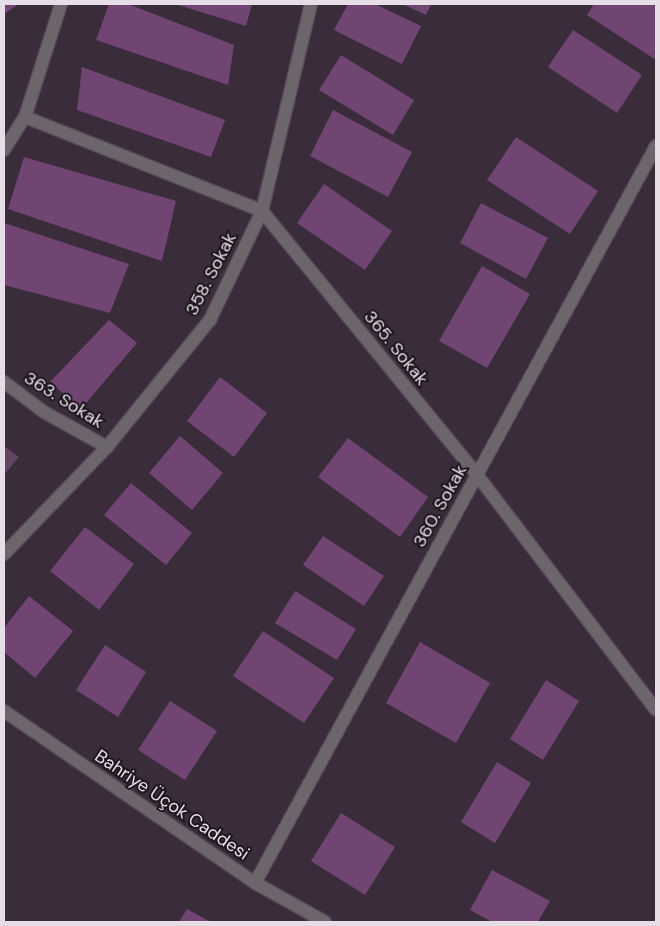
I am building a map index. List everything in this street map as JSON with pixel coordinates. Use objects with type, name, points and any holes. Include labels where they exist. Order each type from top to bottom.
[{"type":"street","points":[[4,150],[25,117],[61,4]]},
{"type":"street","name":"358. Sokak","points":[[4,554],[107,447],[210,320],[262,211],[311,4]]},
{"type":"street","name":"365. Sokak","points":[[25,117],[262,211],[477,475],[656,710]]},
{"type":"street","name":"360. Sokak","points":[[255,883],[656,146]]},
{"type":"street","name":"363. Sokak","points":[[4,382],[44,412],[107,447]]},
{"type":"street","name":"Bahriye Üçok Caddesi","points":[[4,710],[255,883],[325,922]]},
{"type":"shaded area","points":[[4,446],[19,457],[4,475]]},
{"type":"building","points":[[4,4],[19,4],[4,14]]},
{"type":"building","points":[[109,4],[128,4],[234,45],[228,85],[96,40]]},
{"type":"building","points":[[175,4],[252,4],[246,26]]},
{"type":"building","points":[[348,4],[375,4],[421,26],[402,64],[334,30]]},
{"type":"building","points":[[402,4],[431,4],[426,15]]},
{"type":"building","points":[[594,4],[651,4],[656,7],[656,60],[587,15]]},
{"type":"building","points":[[573,30],[642,75],[617,113],[548,67]]},
{"type":"building","points":[[341,55],[414,100],[393,135],[319,90]]},
{"type":"building","points":[[82,67],[225,120],[211,157],[77,110]]},
{"type":"building","points":[[333,110],[412,152],[388,197],[310,156]]},
{"type":"building","points":[[516,137],[598,191],[570,234],[487,180]]},
{"type":"building","points":[[24,157],[176,201],[162,261],[8,209]]},
{"type":"building","points":[[324,184],[392,231],[365,270],[297,223]]},
{"type":"building","points":[[481,203],[548,238],[526,279],[460,243]]},
{"type":"building","points":[[4,223],[129,264],[110,313],[4,285]]},
{"type":"building","points":[[482,266],[530,294],[487,368],[439,341]]},
{"type":"building","points":[[109,320],[137,343],[81,409],[50,382]]},
{"type":"building","points":[[220,377],[267,413],[234,457],[187,421]]},
{"type":"building","points":[[180,436],[223,473],[192,510],[149,473]]},
{"type":"building","points":[[348,438],[428,497],[400,537],[318,477]]},
{"type":"building","points":[[131,483],[192,533],[166,565],[104,515]]},
{"type":"building","points":[[85,527],[134,564],[99,610],[50,571]]},
{"type":"building","points":[[323,536],[384,576],[364,606],[303,565]]},
{"type":"building","points":[[295,591],[356,629],[337,660],[275,623]]},
{"type":"building","points":[[29,596],[73,631],[35,678],[4,652],[4,628]]},
{"type":"building","points":[[263,631],[334,678],[304,723],[233,676]]},
{"type":"building","points":[[420,642],[490,683],[456,743],[386,703]]},
{"type":"building","points":[[105,645],[146,672],[118,717],[76,690]]},
{"type":"building","points":[[546,680],[579,701],[543,760],[510,739]]},
{"type":"building","points":[[170,701],[217,731],[185,780],[138,750]]},
{"type":"building","points":[[497,762],[531,783],[495,843],[461,822]]},
{"type":"building","points":[[341,813],[395,847],[365,895],[311,861]]},
{"type":"building","points":[[492,870],[550,901],[538,922],[492,922],[470,910]]},
{"type":"building","points":[[187,909],[211,922],[179,922]]}]
